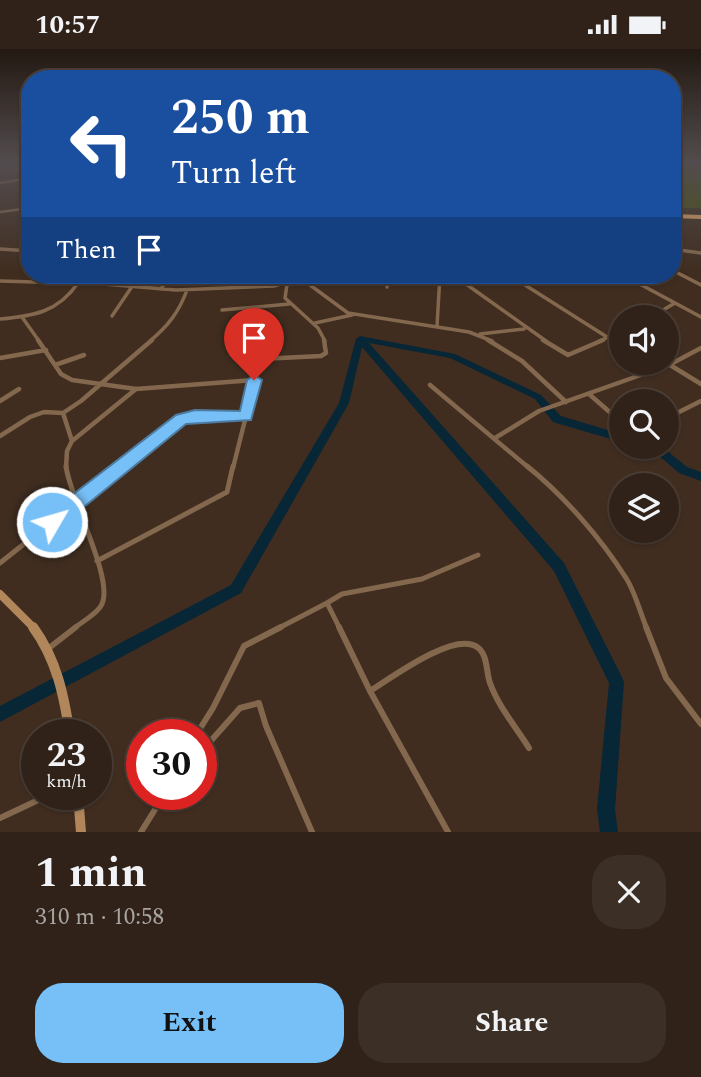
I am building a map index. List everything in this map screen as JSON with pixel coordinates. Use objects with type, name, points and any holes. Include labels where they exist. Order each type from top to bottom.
[{"type":"highway","points":[[681,216],[701,217]]},
{"type":"main road","points":[[0,594],[29,620],[49,648],[61,681],[67,719]]},
{"type":"main road","points":[[79,810],[81,832]]},
{"type":"street","points":[[0,212],[21,209]]},
{"type":"street","points":[[0,249],[21,249]]},
{"type":"street","points":[[681,251],[701,253]]},
{"type":"street","points":[[681,274],[700,284]]},
{"type":"street","points":[[0,281],[21,282]]},
{"type":"street","points":[[0,319],[46,312],[60,306],[77,284]]},
{"type":"street","points":[[89,284],[187,291],[277,284]]},
{"type":"street","points":[[161,289],[164,284]]},
{"type":"street","points":[[260,359],[324,355],[327,350],[325,337],[315,323],[285,298],[288,284]]},
{"type":"street","points":[[308,284],[353,315]]},
{"type":"street","points":[[437,326],[440,284]]},
{"type":"street","points":[[466,284],[525,329],[568,355],[608,337]]},
{"type":"street","points":[[524,284],[608,337]]},
{"type":"street","points":[[640,284],[701,317]]},
{"type":"street","points":[[112,316],[131,288]]},
{"type":"street","points":[[0,436],[37,414],[63,413],[99,386],[168,326],[187,291]]},
{"type":"street","points":[[222,310],[290,304]]},
{"type":"street","points":[[315,323],[353,315],[477,334],[525,329]]},
{"type":"street","points":[[22,317],[66,378],[99,386],[136,389],[254,380]]},
{"type":"street","points":[[97,561],[227,492],[268,327]]},
{"type":"street","points":[[477,334],[521,360],[566,402]]},
{"type":"street","points":[[679,360],[701,348]]},
{"type":"street","points":[[0,358],[46,350]]},
{"type":"street","points":[[55,365],[84,355]]},
{"type":"street","points":[[679,371],[701,384]]},
{"type":"street","points":[[495,438],[539,411],[641,375]]},
{"type":"street","points":[[430,385],[552,487],[627,579],[666,678],[701,724]]},
{"type":"street","points":[[0,401],[19,389]]},
{"type":"street","points":[[49,648],[105,599],[87,527],[75,504],[65,453],[72,441],[136,389]]},
{"type":"street","points":[[589,394],[609,412]]},
{"type":"street","points":[[679,412],[701,401]]},
{"type":"street","points":[[63,413],[72,441]]},
{"type":"street","points":[[0,563],[181,419],[195,416],[246,417]]},
{"type":"street","points":[[206,719],[223,691],[244,646],[342,594],[422,579],[478,555]]},
{"type":"street","points":[[327,603],[370,691],[447,832]]},
{"type":"street","points":[[370,691],[433,653],[461,644],[472,645],[483,656],[491,684],[529,748]]},
{"type":"street","points":[[217,734],[240,708],[259,703],[266,726],[312,832]]},
{"type":"street","points":[[0,818],[21,808]]},
{"type":"street","points":[[141,832],[155,810]]},
{"type":"green space","points":[[681,200],[701,200],[701,208],[681,208]]},
{"type":"waterway","points":[[0,714],[236,589],[344,403],[360,339]]},
{"type":"waterway","points":[[360,339],[452,356],[538,397],[557,419],[609,434]]},
{"type":"waterway","points":[[360,339],[559,567],[617,682],[606,809],[609,832]]},
{"type":"waterway","points":[[669,459],[683,470],[701,477]]},
{"type":"route","points":[[52,522],[181,419],[195,416],[246,417],[254,380]]}]
